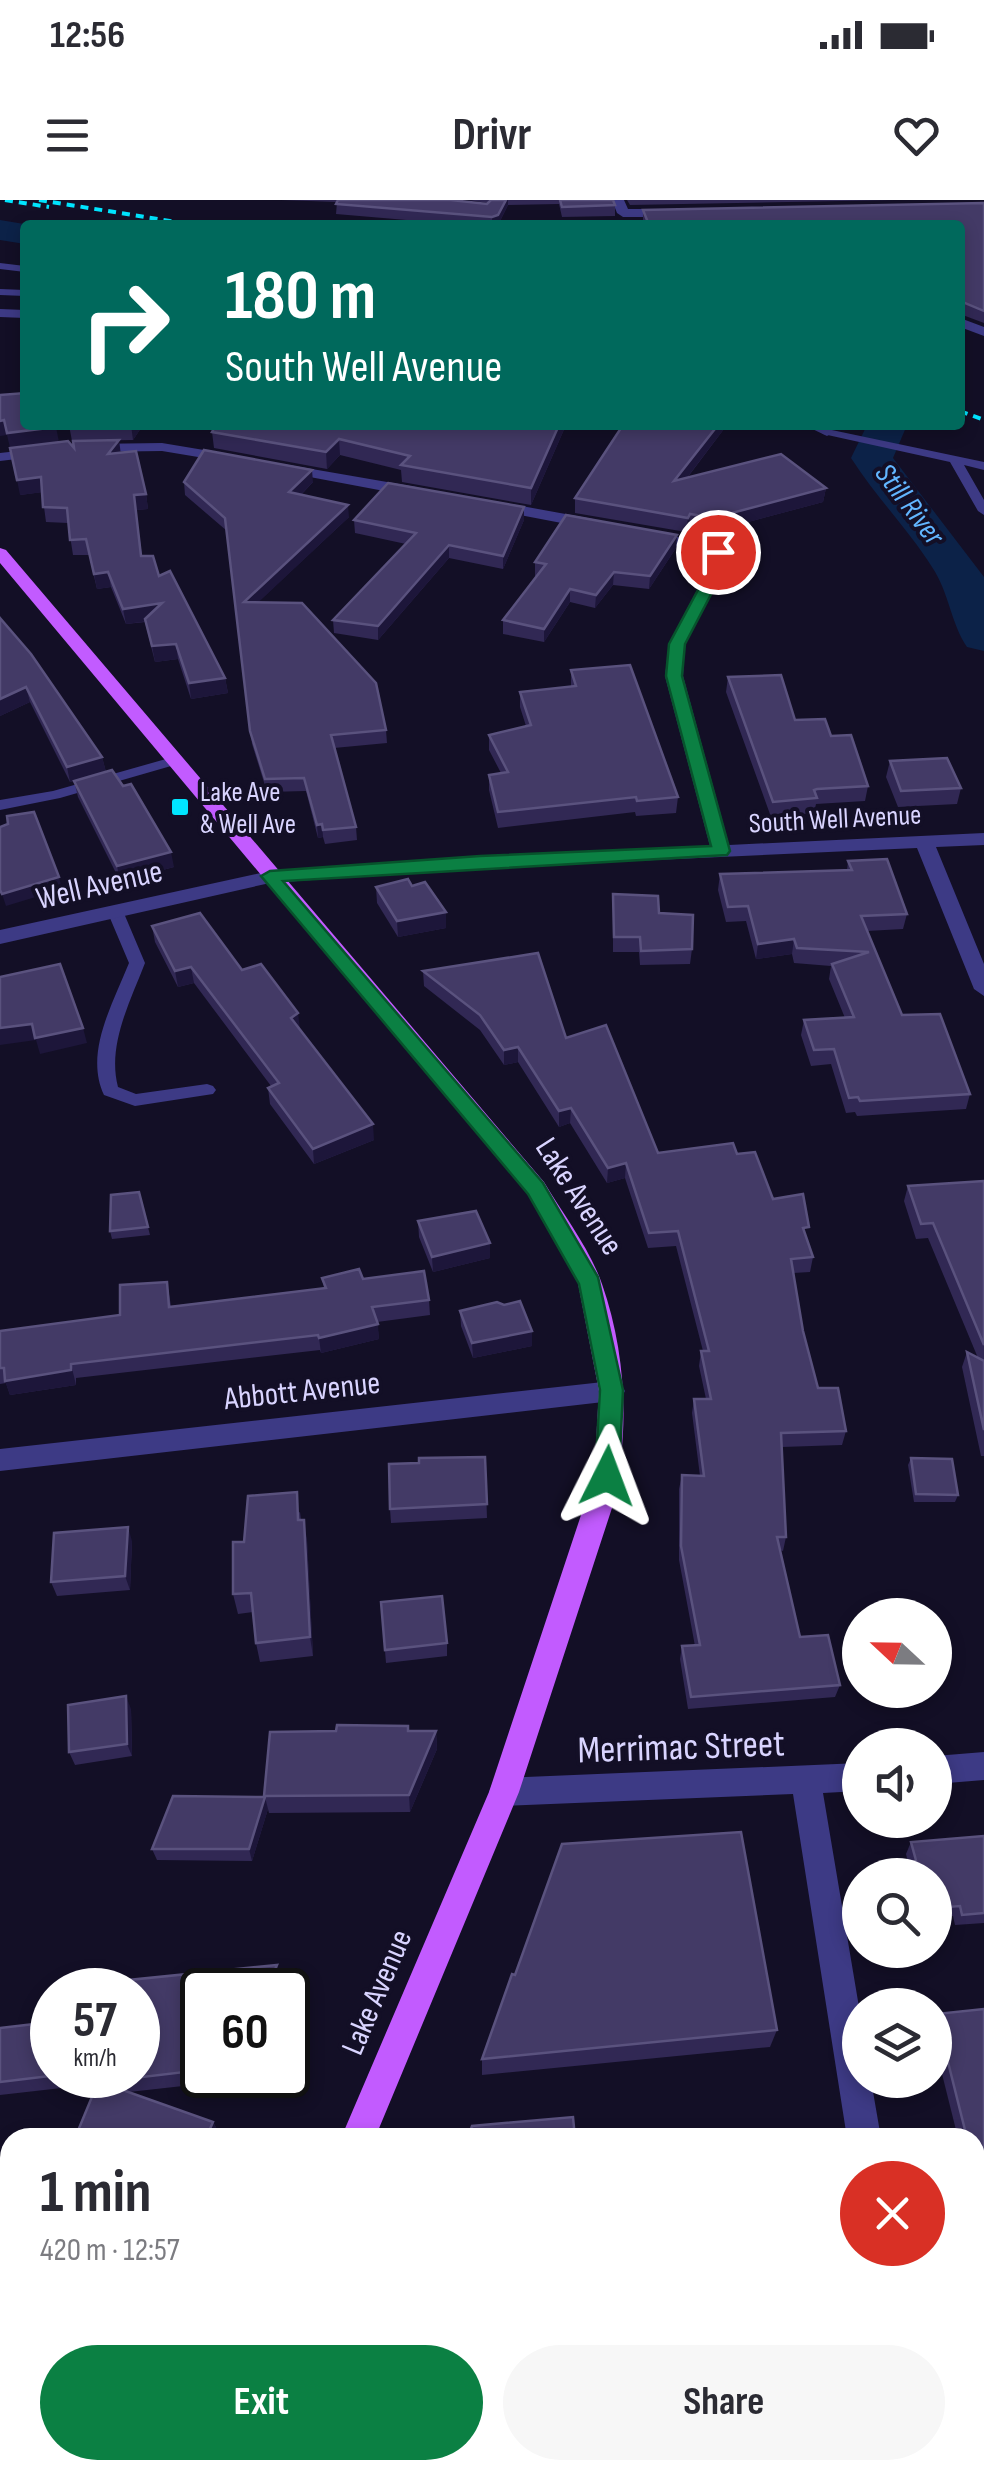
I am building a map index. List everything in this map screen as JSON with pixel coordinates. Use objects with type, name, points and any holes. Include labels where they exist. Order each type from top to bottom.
[{"type":"main road","name":"Lake Avenue","points":[[0,553],[536,1188],[590,1284],[612,1390],[607,1476],[599,1508],[504,1792],[362,2128]]},
{"type":"street","points":[[621,207],[696,212]]},
{"type":"street","points":[[822,430],[827,432]]},
{"type":"street","points":[[75,448],[162,447],[430,494]]},
{"type":"street","points":[[0,457],[56,450]]},
{"type":"street","points":[[468,502],[620,529]]},
{"type":"street","points":[[639,532],[718,552],[721,560],[677,644],[674,676],[721,851]]},
{"type":"street","points":[[923,840],[984,989]]},
{"type":"street","name":"South Well Avenue","points":[[270,876],[480,862],[984,840]]},
{"type":"street","name":"Well Avenue","points":[[0,936],[270,876]]},
{"type":"street","name":"Abbott Avenue","points":[[0,1460],[612,1390]]},
{"type":"street","points":[[952,1769],[984,1766]]},
{"type":"street","name":"Merrimac Street","points":[[504,1792],[842,1779]]},
{"type":"street","points":[[806,1782],[862,2128]]},
{"type":"lane","points":[[827,432],[984,466]]},
{"type":"lane","points":[[954,459],[984,511]]},
{"type":"lane","points":[[0,806],[55,796],[173,761]]},
{"type":"lane","points":[[115,911],[137,963],[114,1024],[104,1076],[110,1091],[135,1100],[207,1090]]},
{"type":"building","points":[[338,200],[451,200],[487,204],[491,200],[506,200],[498,215],[492,217],[336,204]]},
{"type":"building","points":[[560,200],[613,200],[615,205],[562,207]]},
{"type":"building","points":[[984,203],[984,311],[965,303],[965,220],[647,220],[643,210]]},
{"type":"building","points":[[20,393],[20,430],[32,430],[7,433],[4,420],[0,421],[0,395]]},
{"type":"building","points":[[557,430],[531,488],[401,465],[410,456],[339,439],[326,452],[212,432]]},
{"type":"building","points":[[620,430],[714,430],[674,481],[781,454],[826,488],[713,518],[690,514],[688,518],[575,498]]},
{"type":"building","points":[[119,440],[108,454],[136,451],[146,494],[134,495],[141,556],[153,556],[159,576],[170,571],[225,678],[189,683],[176,644],[152,646],[145,619],[162,603],[123,609],[108,572],[94,574],[86,539],[70,540],[67,508],[43,507],[41,477],[17,480],[10,448],[68,441],[74,448],[73,441]]},
{"type":"building","points":[[204,450],[312,470],[289,492],[348,505],[244,602],[302,603],[376,683],[386,730],[331,735],[356,827],[323,830],[322,824],[317,825],[304,778],[265,779],[250,731],[225,518],[184,482]]},
{"type":"building","points":[[388,483],[524,507],[503,556],[449,545],[378,626],[333,620],[416,533],[354,520]]},
{"type":"building","points":[[566,515],[677,535],[650,576],[614,572],[596,595],[570,589],[544,629],[503,620],[546,564],[535,562]]},
{"type":"building","points":[[0,618],[31,654],[102,757],[67,767],[26,687],[0,699]]},
{"type":"building","points":[[630,665],[678,797],[637,801],[636,797],[498,812],[489,775],[508,772],[489,735],[531,725],[520,692],[576,686],[571,670]]},
{"type":"building","points":[[781,675],[795,720],[825,719],[831,736],[851,735],[868,786],[817,789],[817,798],[773,802],[728,677]]},
{"type":"building","points":[[947,758],[961,788],[901,791],[890,761]]},
{"type":"building","points":[[112,770],[123,786],[131,784],[171,852],[117,866],[74,781]]},
{"type":"building","points":[[34,812],[59,877],[2,894],[0,827],[8,824],[7,816]]},
{"type":"building","points":[[887,859],[907,914],[861,916],[902,1015],[940,1014],[970,1094],[860,1101],[858,1097],[849,1098],[834,1049],[814,1050],[804,1020],[854,1017],[832,964],[869,952],[797,948],[794,939],[758,944],[748,906],[728,907],[720,874],[852,870],[848,861]]},
{"type":"building","points":[[408,879],[412,886],[425,882],[446,912],[397,921],[376,887]]},
{"type":"building","points":[[613,894],[658,896],[659,913],[693,915],[692,949],[641,951],[640,937],[614,937]]},
{"type":"building","points":[[200,913],[242,970],[261,964],[298,1013],[291,1018],[373,1124],[313,1149],[268,1088],[279,1083],[191,967],[175,971],[152,926]]},
{"type":"building","points":[[538,953],[566,1038],[606,1025],[658,1153],[733,1143],[737,1154],[755,1152],[773,1199],[803,1194],[809,1227],[803,1228],[813,1257],[791,1259],[803,1331],[818,1388],[838,1388],[846,1431],[781,1433],[786,1537],[777,1537],[800,1637],[828,1635],[840,1685],[691,1697],[682,1646],[700,1645],[681,1546],[682,1475],[704,1476],[694,1399],[711,1399],[701,1351],[709,1351],[678,1231],[649,1233],[626,1163],[608,1168],[571,1108],[559,1111],[518,1047],[504,1050],[480,1015],[423,971]]},
{"type":"building","points":[[60,964],[83,1028],[35,1038],[32,1024],[0,1028],[0,977]]},
{"type":"building","points":[[984,1181],[984,1345],[933,1223],[921,1224],[908,1186]]},
{"type":"building","points":[[139,1192],[148,1227],[110,1231],[111,1195]]},
{"type":"building","points":[[476,1211],[490,1243],[432,1257],[418,1221]]},
{"type":"building","points":[[359,1269],[363,1279],[424,1271],[429,1300],[372,1307],[378,1324],[319,1338],[318,1335],[71,1364],[71,1370],[5,1381],[4,1368],[0,1368],[0,1331],[120,1315],[120,1285],[167,1282],[169,1307],[326,1288],[322,1278]]},
{"type":"building","points":[[520,1301],[532,1331],[472,1343],[460,1311]]},
{"type":"building","points":[[967,1352],[984,1361],[984,1430]]},
{"type":"building","points":[[485,1457],[487,1504],[390,1509],[389,1464],[419,1463],[419,1458]]},
{"type":"building","points":[[911,1458],[952,1459],[958,1495],[916,1494]]},
{"type":"building","points":[[297,1492],[298,1520],[304,1520],[310,1637],[256,1643],[251,1593],[233,1594],[233,1542],[244,1542],[248,1496]]},
{"type":"building","points":[[128,1527],[125,1576],[51,1582],[54,1533]]},
{"type":"building","points":[[442,1596],[447,1643],[385,1650],[381,1602]]},
{"type":"building","points":[[126,1696],[127,1744],[69,1752],[68,1705]]},
{"type":"building","points":[[337,1725],[408,1726],[408,1731],[436,1731],[409,1795],[264,1796],[270,1732],[336,1731]]},
{"type":"building","points":[[173,1796],[265,1797],[249,1849],[152,1849]]},
{"type":"building","points":[[741,1832],[777,2030],[482,2059],[562,1844]]},
{"type":"building","points":[[984,1836],[984,1913],[962,1915],[960,1906],[952,1907],[952,1858],[915,1858],[911,1842]]},
{"type":"building","points":[[180,1975],[180,2073],[160,2075],[160,1977]]},
{"type":"building","points":[[984,2009],[984,2128],[964,2128],[952,2078],[952,2012]]},
{"type":"building","points":[[30,2025],[30,2078],[0,2082],[0,2028]]},
{"type":"building","points":[[92,2098],[145,2098],[213,2122],[210,2128],[79,2128]]},
{"type":"building","points":[[573,2117],[574,2128],[471,2128]]},
{"type":"waterway","name":"Still River","points":[[0,230],[20,233]]},
{"type":"waterway","name":"Still River","points":[[885,430],[872,458],[966,584],[984,637]]},
{"type":"railway","points":[[5,200],[49,207]]},
{"type":"railway","points":[[39,200],[164,220]]},
{"type":"railway","points":[[965,413],[984,420]]},
{"type":"place","name":"Lake Ave & Well Ave","points":[[180,807]]},
{"type":"route","points":[[607,1476],[612,1390],[590,1284],[536,1188],[270,876],[721,851],[674,676],[677,644],[721,560],[718,552]]}]
